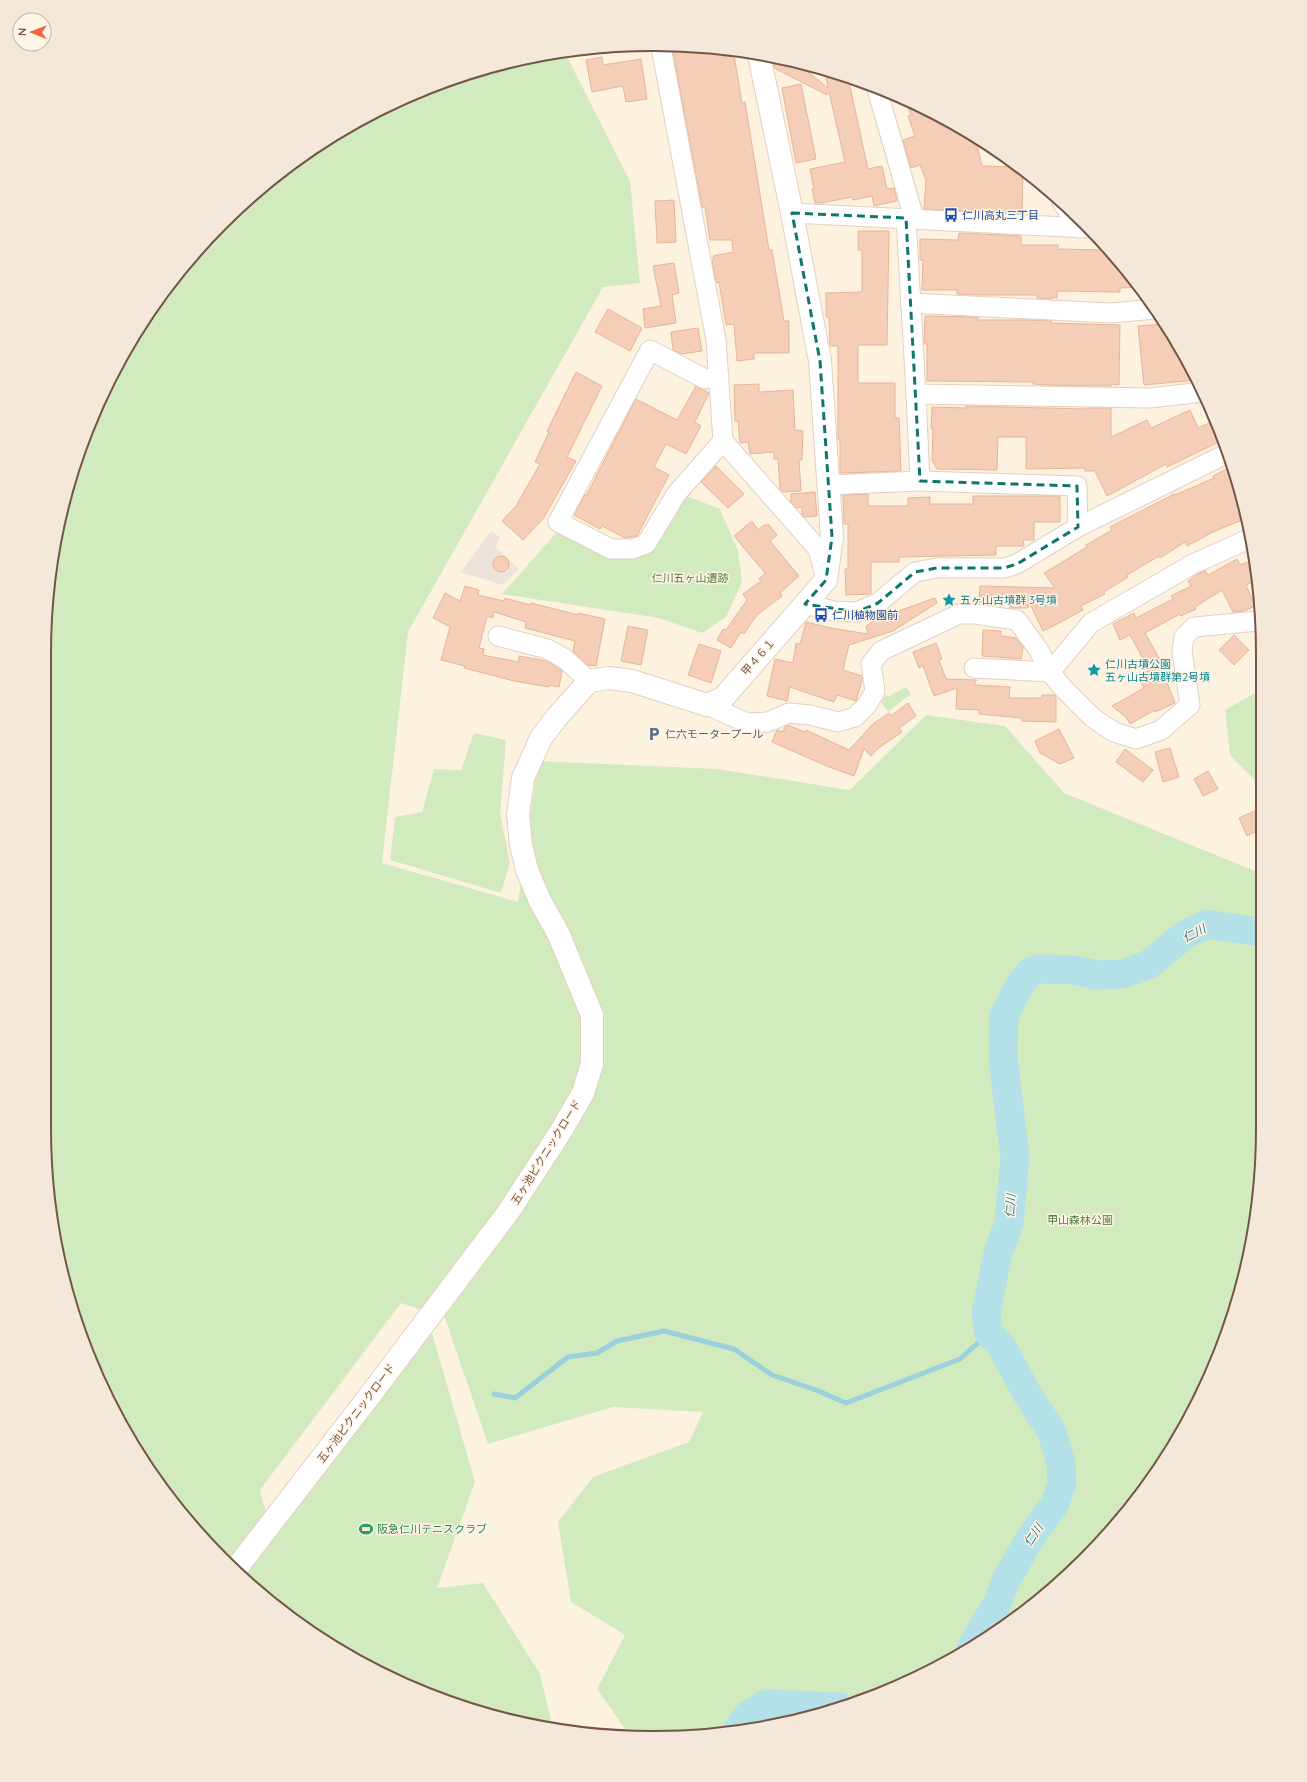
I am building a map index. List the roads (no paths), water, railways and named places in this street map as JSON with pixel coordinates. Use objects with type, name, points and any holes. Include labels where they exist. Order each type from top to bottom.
[{"type":"street","points":[[662,51],[716,340],[723,441],[818,550],[826,580]]},
{"type":"street","points":[[760,61],[792,212],[820,361],[832,537],[826,580]]},
{"type":"street","points":[[880,95],[910,218],[910,303],[920,481]]},
{"type":"street","points":[[792,212],[1081,228]]},
{"type":"street","points":[[910,303],[1111,313],[1147,310]]},
{"type":"street","points":[[719,376],[705,379],[650,350],[558,522],[611,549],[633,549],[646,544],[677,493],[723,441]]},
{"type":"street","points":[[916,394],[1150,398],[1197,393]]},
{"type":"street","points":[[805,604],[834,611],[856,612],[878,603],[915,572],[937,568],[1004,568],[1017,564],[1078,527],[1222,456]]},
{"type":"street","points":[[828,485],[920,481],[1077,486],[1078,527]]},
{"type":"street","points":[[1050,672],[1091,623],[1193,564],[1245,541]]},
{"type":"street","name":"甲４６１","points":[[708,705],[722,698],[826,580]]},
{"type":"street","points":[[498,636],[547,649],[564,658],[589,681],[609,678],[632,681],[708,705],[747,723],[768,722],[789,713],[810,715],[838,722],[855,717],[868,705],[875,691],[871,664],[881,651],[958,614],[975,614],[1017,620],[1038,649],[1050,672],[1064,689],[1093,718],[1114,732],[1136,739],[1161,730],[1190,705],[1182,651],[1184,637],[1194,627],[1255,621]]},
{"type":"street","points":[[974,668],[1050,672]]},
{"type":"street","name":"五ヶ池ピクニックロード","points":[[239,1565],[371,1394],[509,1211],[561,1132],[583,1093],[592,1064],[592,1015],[558,933],[540,901],[528,870],[521,845],[518,815],[524,778],[541,738],[557,717],[589,681]]},
{"type":"waterway","name":"仁川","points":[[979,1635],[997,1604],[1006,1580],[1032,1535],[1055,1504],[1062,1483],[1061,1464],[1052,1432],[1029,1397],[1002,1347],[989,1333],[986,1313],[998,1253],[1009,1223],[1015,1157],[1003,1059],[1004,1016],[1019,986],[1030,972],[1038,969],[1074,970],[1096,975],[1123,974],[1148,965],[1186,934],[1207,924],[1256,931]]},
{"type":"waterway","points":[[494,1394],[515,1398],[568,1357],[597,1353],[617,1341],[664,1331],[734,1349],[772,1375],[816,1390],[846,1403],[960,1359],[989,1333]]},
{"type":"waterway","name":"仁川","points":[[741,1724],[748,1715],[766,1704],[822,1706]]},
{"type":"place","name":"仁川高丸三丁目","points":[[951,215]]},
{"type":"place","name":"五ヶ山古墳群 3号墳","points":[[949,600]]},
{"type":"place","name":"仁川植物園前","points":[[821,615]]},
{"type":"place","name":"仁川古墳公園 五ヶ山古墳群第2号墳","points":[[1094,670]]},
{"type":"place","name":"仁六モータープール","points":[[654,734]]},
{"type":"place","name":"阪急仁川テニスクラブ","points":[[366,1529]]},
{"type":"park label","name":"仁川五ヶ山遺跡","points":[[690,578]]},
{"type":"park label","name":"甲山森林公園","points":[[1080,1220]]}]
